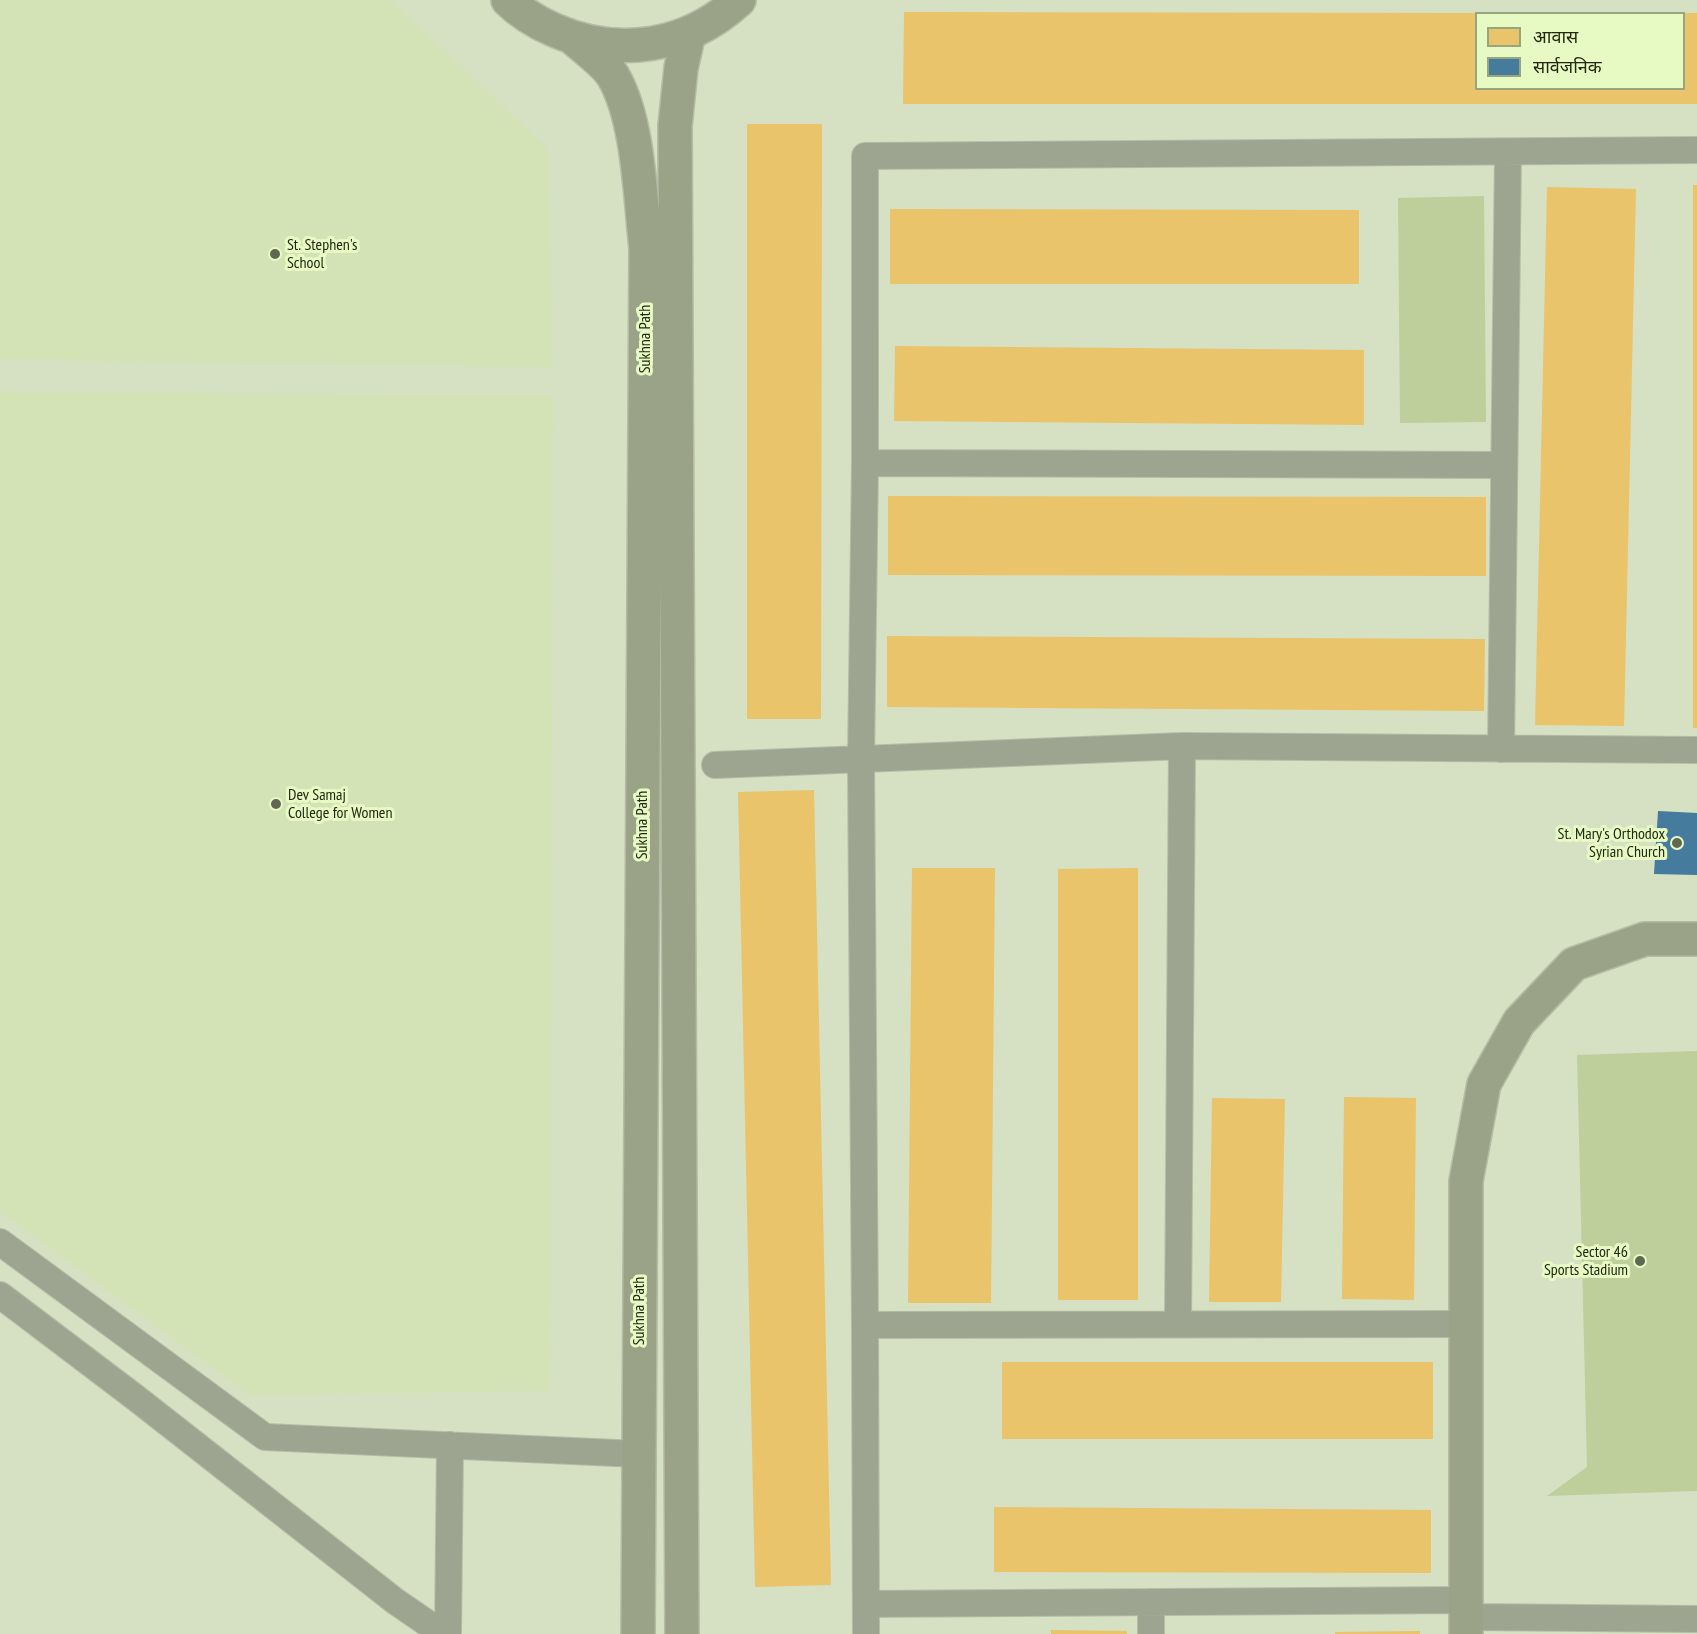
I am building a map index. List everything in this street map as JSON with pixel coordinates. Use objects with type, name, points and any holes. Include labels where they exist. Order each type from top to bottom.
[{"type":"main road","points":[[508,0],[540,24],[573,38],[602,45],[632,46],[661,42],[689,33],[711,22],[739,0]]},
{"type":"main road","name":"Sukhna Path","points":[[682,1634],[683,1448],[675,126],[681,68],[689,33]]},
{"type":"main road","name":"Sukhna Path","points":[[573,38],[613,74],[625,103],[634,143],[645,249],[638,1634]]},
{"type":"main road","points":[[1466,1617],[1466,1181],[1484,1084],[1519,1022],[1574,964],[1645,939],[1697,939]]},
{"type":"street","points":[[866,1634],[861,760],[866,156],[1697,150]]},
{"type":"street","points":[[1501,748],[1508,152]]},
{"type":"street","points":[[865,463],[1504,465]]},
{"type":"street","points":[[1178,1324],[1182,746]]},
{"type":"street","points":[[716,765],[1182,746],[1697,750]]},
{"type":"street","points":[[0,1242],[265,1437],[638,1454]]},
{"type":"street","points":[[0,1295],[136,1398],[395,1601],[443,1634]]},
{"type":"street","points":[[865,1325],[1466,1324]]},
{"type":"street","points":[[448,1634],[450,1445]]},
{"type":"street","points":[[866,1604],[1151,1602],[1466,1617],[1697,1619]]},
{"type":"street","points":[[1151,1602],[1151,1634]]},
{"type":"shaded area","name":"St. Stephen's School","points":[[0,0],[390,0],[548,149],[553,367],[0,360]]},
{"type":"shaded area","points":[[1484,196],[1486,422],[1400,423],[1398,198]]},
{"type":"shaded area","name":"Dev Samaj College for Women","points":[[0,391],[553,396],[550,1391],[250,1395],[0,1211]]},
{"type":"shaded area","name":"Sector 46 Sports Stadium","points":[[1697,1051],[1697,1491],[1547,1496],[1587,1467],[1577,1055]]},
{"type":"building: आवास","points":[[904,12],[1475,13],[1475,90],[1685,90],[1685,13],[1697,13],[1697,104],[903,104]]},
{"type":"building: आवास","points":[[747,124],[822,124],[821,719],[747,719]]},
{"type":"building: आवास","points":[[1693,185],[1697,185],[1697,728],[1693,728]]},
{"type":"building: आवास","points":[[1547,187],[1636,189],[1624,726],[1535,725]]},
{"type":"building: आवास","points":[[890,209],[1359,210],[1359,284],[890,284]]},
{"type":"building: आवास","points":[[895,346],[1364,350],[1364,425],[894,421]]},
{"type":"building: आवास","points":[[888,496],[1486,497],[1486,576],[888,575]]},
{"type":"building: आवास","points":[[887,636],[1485,639],[1484,711],[887,707]]},
{"type":"building: आवास","points":[[814,790],[831,1585],[755,1587],[738,792]]},
{"type":"building: आवास","points":[[912,868],[995,868],[991,1303],[908,1303]]},
{"type":"building: आवास","points":[[1138,868],[1138,1300],[1058,1300],[1058,869]]},
{"type":"building: आवास","points":[[1344,1097],[1416,1098],[1414,1300],[1342,1299]]},
{"type":"building: आवास","points":[[1212,1098],[1285,1099],[1281,1302],[1209,1302]]},
{"type":"building: आवास","points":[[1002,1362],[1433,1362],[1433,1439],[1002,1439]]},
{"type":"building: आवास","points":[[994,1507],[1431,1510],[1431,1573],[994,1572]]},
{"type":"building: आवास","points":[[1051,1630],[1127,1631],[1127,1634],[1051,1634]]},
{"type":"building: आवास","points":[[1420,1631],[1420,1634],[1335,1634],[1335,1632]]},
{"type":"building: सार्वजनिक","name":"St. Mary's Orthodox Syrian Church","points":[[1658,811],[1697,813],[1697,875],[1654,874]]},
{"type":"place","name":"St. Stephen's School","points":[[275,254]]},
{"type":"place","name":"Dev Samaj College for Women","points":[[276,804]]},
{"type":"place","name":"St. Mary's Orthodox Syrian Church","points":[[1677,843]]},
{"type":"place","name":"Sector 46 Sports Stadium","points":[[1640,1261]]}]
